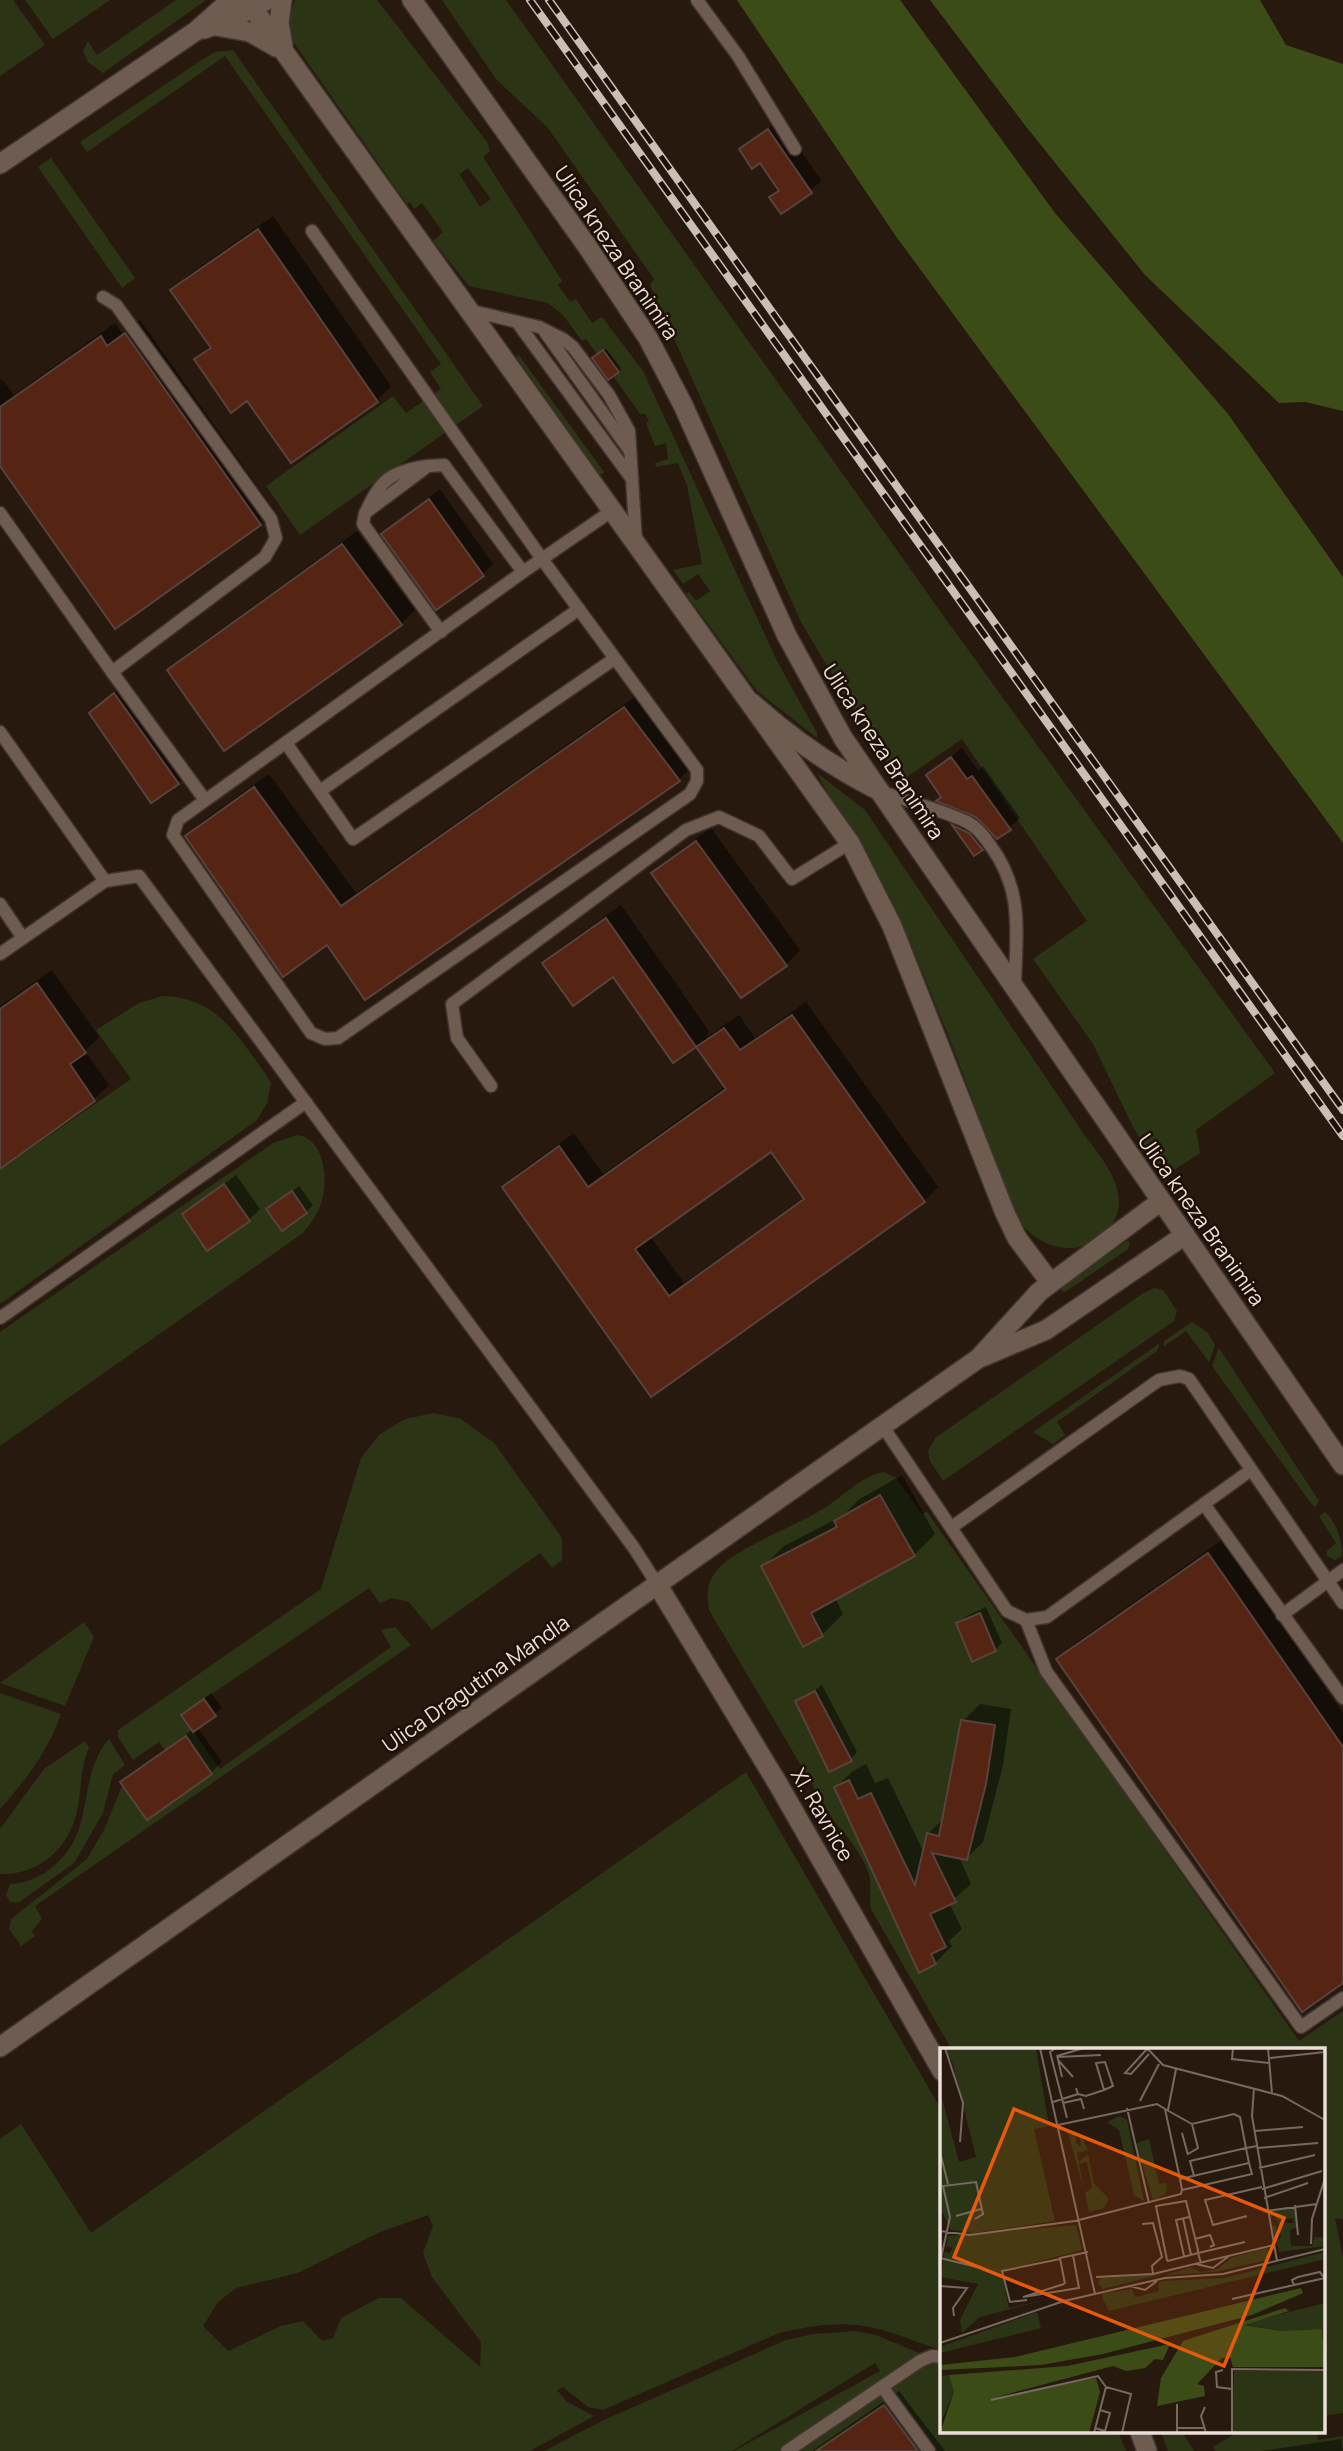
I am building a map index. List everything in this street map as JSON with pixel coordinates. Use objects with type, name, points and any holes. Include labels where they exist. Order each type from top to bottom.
[{"type":"main road","points":[[205,28],[231,0]]},
{"type":"main road","points":[[282,0],[279,23],[285,54]]},
{"type":"main road","name":"Ulica kneza Branimira","points":[[412,0],[587,246],[648,338],[683,405],[804,670],[878,790],[1343,1465]]},
{"type":"main road","points":[[2,160],[205,28],[256,3],[285,54],[850,843],[892,926],[1004,1213],[1017,1238],[1050,1282]]},
{"type":"main road","points":[[205,28],[250,32],[285,54]]},
{"type":"main road","points":[[752,703],[786,734],[822,759],[878,790]]},
{"type":"main road","name":"Ulica Dragutina Mandla","points":[[979,1358],[1050,1282],[1161,1201]]},
{"type":"main road","name":"Ulica Dragutina Mandla","points":[[0,2047],[979,1358],[1046,1330],[1185,1236]]},
{"type":"main road","name":"XI. Ravnice","points":[[657,1584],[778,1784],[940,2068]]},
{"type":"main road","points":[[1141,2434],[1146,2451]]},
{"type":"lane","points":[[697,0],[738,56],[795,149]]},
{"type":"lane","points":[[312,231],[542,559],[696,770],[696,781],[690,794],[338,1038],[326,1039],[312,1033],[173,835],[178,820],[523,572],[542,559],[613,510]]},
{"type":"lane","points":[[103,297],[116,304],[271,519],[276,538],[265,557],[112,672]]},
{"type":"lane","points":[[468,310],[539,327],[573,347],[609,395],[629,431],[636,542]]},
{"type":"lane","points":[[516,322],[625,467],[633,482]]},
{"type":"lane","points":[[441,632],[363,524],[365,513],[428,466],[444,465],[523,572]]},
{"type":"lane","points":[[0,513],[205,800]]},
{"type":"lane","points":[[320,791],[579,609]]},
{"type":"lane","points":[[286,743],[353,839],[614,659]]},
{"type":"lane","points":[[0,732],[104,881]]},
{"type":"lane","points":[[878,790],[970,823],[983,834],[1002,861],[1013,885],[1017,906],[1014,989]]},
{"type":"lane","points":[[491,1086],[457,1038],[452,1004],[686,831],[719,817],[759,836],[792,879],[850,843]]},
{"type":"lane","points":[[0,954],[104,881],[139,876],[634,1548],[657,1584]]},
{"type":"lane","points":[[0,904],[23,938]]},
{"type":"lane","points":[[0,1318],[306,1102]]},
{"type":"lane","points":[[952,1527],[1159,1380],[1170,1377],[1189,1380],[1343,1603]]},
{"type":"lane","points":[[882,1425],[1007,1611],[1026,1620],[1047,1617],[1251,1470]]},
{"type":"lane","points":[[1204,1504],[1343,1698]]},
{"type":"lane","points":[[1282,1615],[1343,1570]]},
{"type":"lane","points":[[1026,1620],[1046,1671],[1301,2027],[1343,1998]]},
{"type":"lane","points":[[787,2451],[920,2361],[932,2356],[940,2357]]},
{"type":"lane","points":[[883,2388],[929,2451]]},
{"type":"green space","points":[[0,0],[13,0],[45,45],[0,76]]},
{"type":"green space","points":[[25,0],[110,0],[53,39]]},
{"type":"green space","points":[[176,0],[206,0],[103,73],[88,62],[83,51],[88,41],[97,55]]},
{"type":"green space","points":[[295,0],[377,0],[487,142],[490,151],[483,157],[562,281],[558,285],[570,302],[576,299],[592,323],[602,317],[643,371],[777,661],[817,733],[817,738],[757,691],[686,594],[689,592],[696,601],[710,591],[698,574],[683,584],[673,570],[702,564],[687,485],[678,463],[656,467],[655,463],[668,459],[666,443],[655,446],[645,414],[640,414],[613,376],[621,371],[606,349],[597,354],[586,339],[582,341],[563,315],[548,303],[469,286],[433,241],[443,232],[422,203],[414,209],[410,202],[407,204],[289,36],[286,25]],"holes":[[[455,167],[460,174],[468,168],[491,199],[480,207]]]},
{"type":"green space","points":[[442,0],[506,0],[945,618],[1275,1073],[1196,1130],[1200,1153],[1165,1176],[1134,1129],[1093,1044],[1033,959],[1087,921],[962,739],[907,777],[893,769],[876,748],[801,622],[650,285],[654,279],[548,128],[496,79]]},
{"type":"green space","points":[[737,0],[900,0],[1055,213],[1228,414],[1343,577],[1343,843],[895,235]]},
{"type":"green space","points":[[930,0],[1260,0],[1286,45],[1343,64],[1343,411],[1305,402],[1279,403],[1145,275],[1024,124]]},
{"type":"green space","points":[[233,50],[483,406],[300,535],[266,486],[393,396],[406,413],[441,389],[430,372],[441,364],[225,56],[87,152],[80,142],[203,59],[215,52]]},
{"type":"green space","points":[[51,158],[135,278],[122,288],[38,167]]},
{"type":"green space","points":[[518,354],[603,474],[599,474],[517,358]]},
{"type":"green space","points":[[817,773],[865,810],[1106,1165],[1118,1192],[1119,1205],[1116,1218],[1107,1231],[1092,1242],[1072,1248],[1051,1245],[1032,1234],[1018,1219],[953,1048],[901,922],[877,873]]},
{"type":"green space","points":[[163,996],[178,997],[202,1005],[232,1029],[271,1083],[267,1103],[257,1120],[0,1304],[0,1170],[131,1079],[96,1030],[139,1003]]},
{"type":"green space","points":[[298,1135],[307,1138],[314,1145],[323,1163],[324,1174],[321,1204],[303,1233],[0,1446],[0,1332],[273,1143]]},
{"type":"green space","points":[[1127,1241],[1130,1242],[1128,1249],[1065,1292],[1061,1291],[1062,1285]]},
{"type":"green space","points":[[1154,1288],[1163,1290],[1177,1311],[1174,1321],[943,1481],[930,1461],[928,1451],[935,1438]]},
{"type":"green space","points":[[1192,1322],[1207,1332],[1215,1345],[1209,1362],[1186,1331],[1164,1346],[1164,1341]]},
{"type":"green space","points":[[1160,1343],[1157,1351],[1057,1422],[1065,1435],[1053,1444],[1033,1432]]},
{"type":"green space","points":[[1219,1348],[1319,1501],[1316,1506],[1313,1506],[1212,1366]]},
{"type":"green space","points":[[434,1413],[461,1419],[494,1443],[562,1538],[562,1560],[552,1568],[540,1553],[432,1630],[409,1602],[392,1598],[380,1603],[369,1588],[204,1699],[182,1715],[220,1769],[391,1647],[381,1630],[395,1627],[411,1645],[35,1906],[42,1919],[32,1931],[35,1936],[21,1946],[9,1929],[11,1919],[87,1859],[105,1828],[123,1786],[147,1820],[212,1774],[186,1736],[165,1750],[159,1742],[133,1760],[118,1737],[118,1730],[321,1589],[361,1458],[380,1434],[405,1419]]},
{"type":"green space","points":[[884,1472],[896,1478],[922,1514],[927,1512],[1299,2041],[1343,2011],[1343,2219],[1335,2218],[1343,2258],[1343,2413],[1326,2416],[1326,2048],[951,2048],[871,1909],[869,1873],[861,1857],[835,1823],[709,1610],[708,1587],[723,1564],[750,1546],[817,1513],[862,1481]]},
{"type":"green space","points":[[1325,1512],[1338,1532],[1341,1544],[1342,1556],[1335,1560],[1327,1556],[1327,1551],[1336,1543],[1319,1516]]},
{"type":"green space","points":[[84,1622],[94,1637],[65,1706],[0,1683]]},
{"type":"green space","points":[[0,1693],[61,1714],[50,1740],[35,1764],[0,1809]]},
{"type":"green space","points":[[109,1739],[125,1765],[113,1774],[103,1813],[74,1863],[18,1903],[10,1902],[6,1895],[10,1884],[26,1881],[50,1869],[75,1839],[92,1771],[98,1755]]},
{"type":"green space","points":[[85,1741],[89,1748],[78,1806],[69,1834],[52,1855],[41,1863],[15,1873],[0,1874],[0,1829],[44,1769]]},
{"type":"green space","points":[[746,1772],[940,2108],[940,2350],[881,2329],[849,2324],[779,2333],[603,2410],[588,2407],[563,2387],[557,2390],[567,2402],[594,2416],[530,2451],[0,2451],[0,2139],[21,2124],[91,2233]],"holes":[[[428,2215],[433,2226],[423,2253],[432,2277],[481,2342],[480,2367],[401,2298],[379,2298],[341,2318],[333,2338],[322,2341],[303,2321],[281,2326],[228,2351],[203,2326],[218,2302],[236,2288],[298,2273],[378,2233]]]},
{"type":"green space","points":[[856,2331],[876,2335],[919,2353],[930,2349],[940,2353],[940,2434],[1119,2434],[1126,2451],[734,2451],[880,2371],[875,2363],[732,2451],[544,2451],[606,2419],[786,2340],[813,2334]]},
{"type":"green space","points":[[1162,2434],[1183,2434],[1194,2451],[1168,2451]]},
{"type":"green space","points":[[1317,2434],[1318,2440],[1343,2436],[1343,2451],[1216,2451],[1213,2447],[1233,2435]]},
{"type":"building","points":[[768,129],[812,193],[781,214],[769,197],[779,191],[760,163],[752,169],[739,149]]},
{"type":"building","points":[[258,229],[378,402],[291,463],[247,401],[231,413],[194,359],[211,348],[170,290]]},
{"type":"building","points":[[125,333],[261,525],[115,629],[0,466],[0,407],[101,336],[107,346]]},
{"type":"building","points":[[603,350],[619,372],[608,380],[592,358]]},
{"type":"building","points":[[429,499],[484,576],[436,610],[381,534]]},
{"type":"building","points":[[342,544],[402,625],[224,751],[167,670]]},
{"type":"building","points":[[114,693],[179,784],[151,803],[89,713]]},
{"type":"building","points":[[624,707],[680,781],[365,1000],[327,945],[283,977],[185,836],[254,787],[341,906]]},
{"type":"building","points":[[951,757],[967,779],[972,776],[1011,830],[997,839],[976,817],[936,801],[941,797],[926,775]]},
{"type":"building","points":[[952,825],[969,833],[983,850],[974,856]]},
{"type":"building","points":[[696,841],[787,966],[741,998],[651,873]]},
{"type":"building","points":[[606,918],[696,1047],[673,1063],[613,977],[573,1006],[542,963]]},
{"type":"building","points":[[37,983],[86,1053],[70,1064],[95,1101],[0,1169],[0,1009]]},
{"type":"building","points":[[792,1015],[925,1202],[651,1397],[502,1187],[559,1146],[588,1187],[726,1089],[696,1047],[724,1028],[740,1050]],"holes":[[[771,1152],[804,1199],[669,1296],[635,1249]]]},
{"type":"building","points":[[224,1184],[250,1221],[207,1251],[182,1214]]},
{"type":"building","points":[[292,1191],[307,1213],[282,1231],[266,1209]]},
{"type":"building","points":[[880,1495],[915,1556],[811,1613],[823,1636],[803,1647],[761,1566],[837,1527],[834,1521]]},
{"type":"building","points":[[1208,1553],[1343,1747],[1343,1983],[1302,2012],[1056,1659]]},
{"type":"building","points":[[980,1613],[996,1651],[972,1662],[956,1623]]},
{"type":"building","points":[[815,1691],[852,1761],[829,1772],[795,1701]]},
{"type":"building","points":[[204,1699],[216,1716],[193,1732],[181,1715]]},
{"type":"building","points":[[961,1720],[995,1725],[986,1784],[967,1860],[932,1853],[956,1902],[930,1914],[946,1947],[931,1954],[936,1964],[919,1973],[834,1787],[849,1780],[858,1799],[871,1793],[915,1885],[927,1833],[939,1836]]},
{"type":"building","points":[[186,1736],[212,1774],[147,1820],[120,1782]]},
{"type":"building","points":[[884,2405],[918,2451],[816,2451]]},
{"type":"railway","points":[[530,0],[1343,1136]]},
{"type":"railway","points":[[549,0],[1343,1110]]}]
